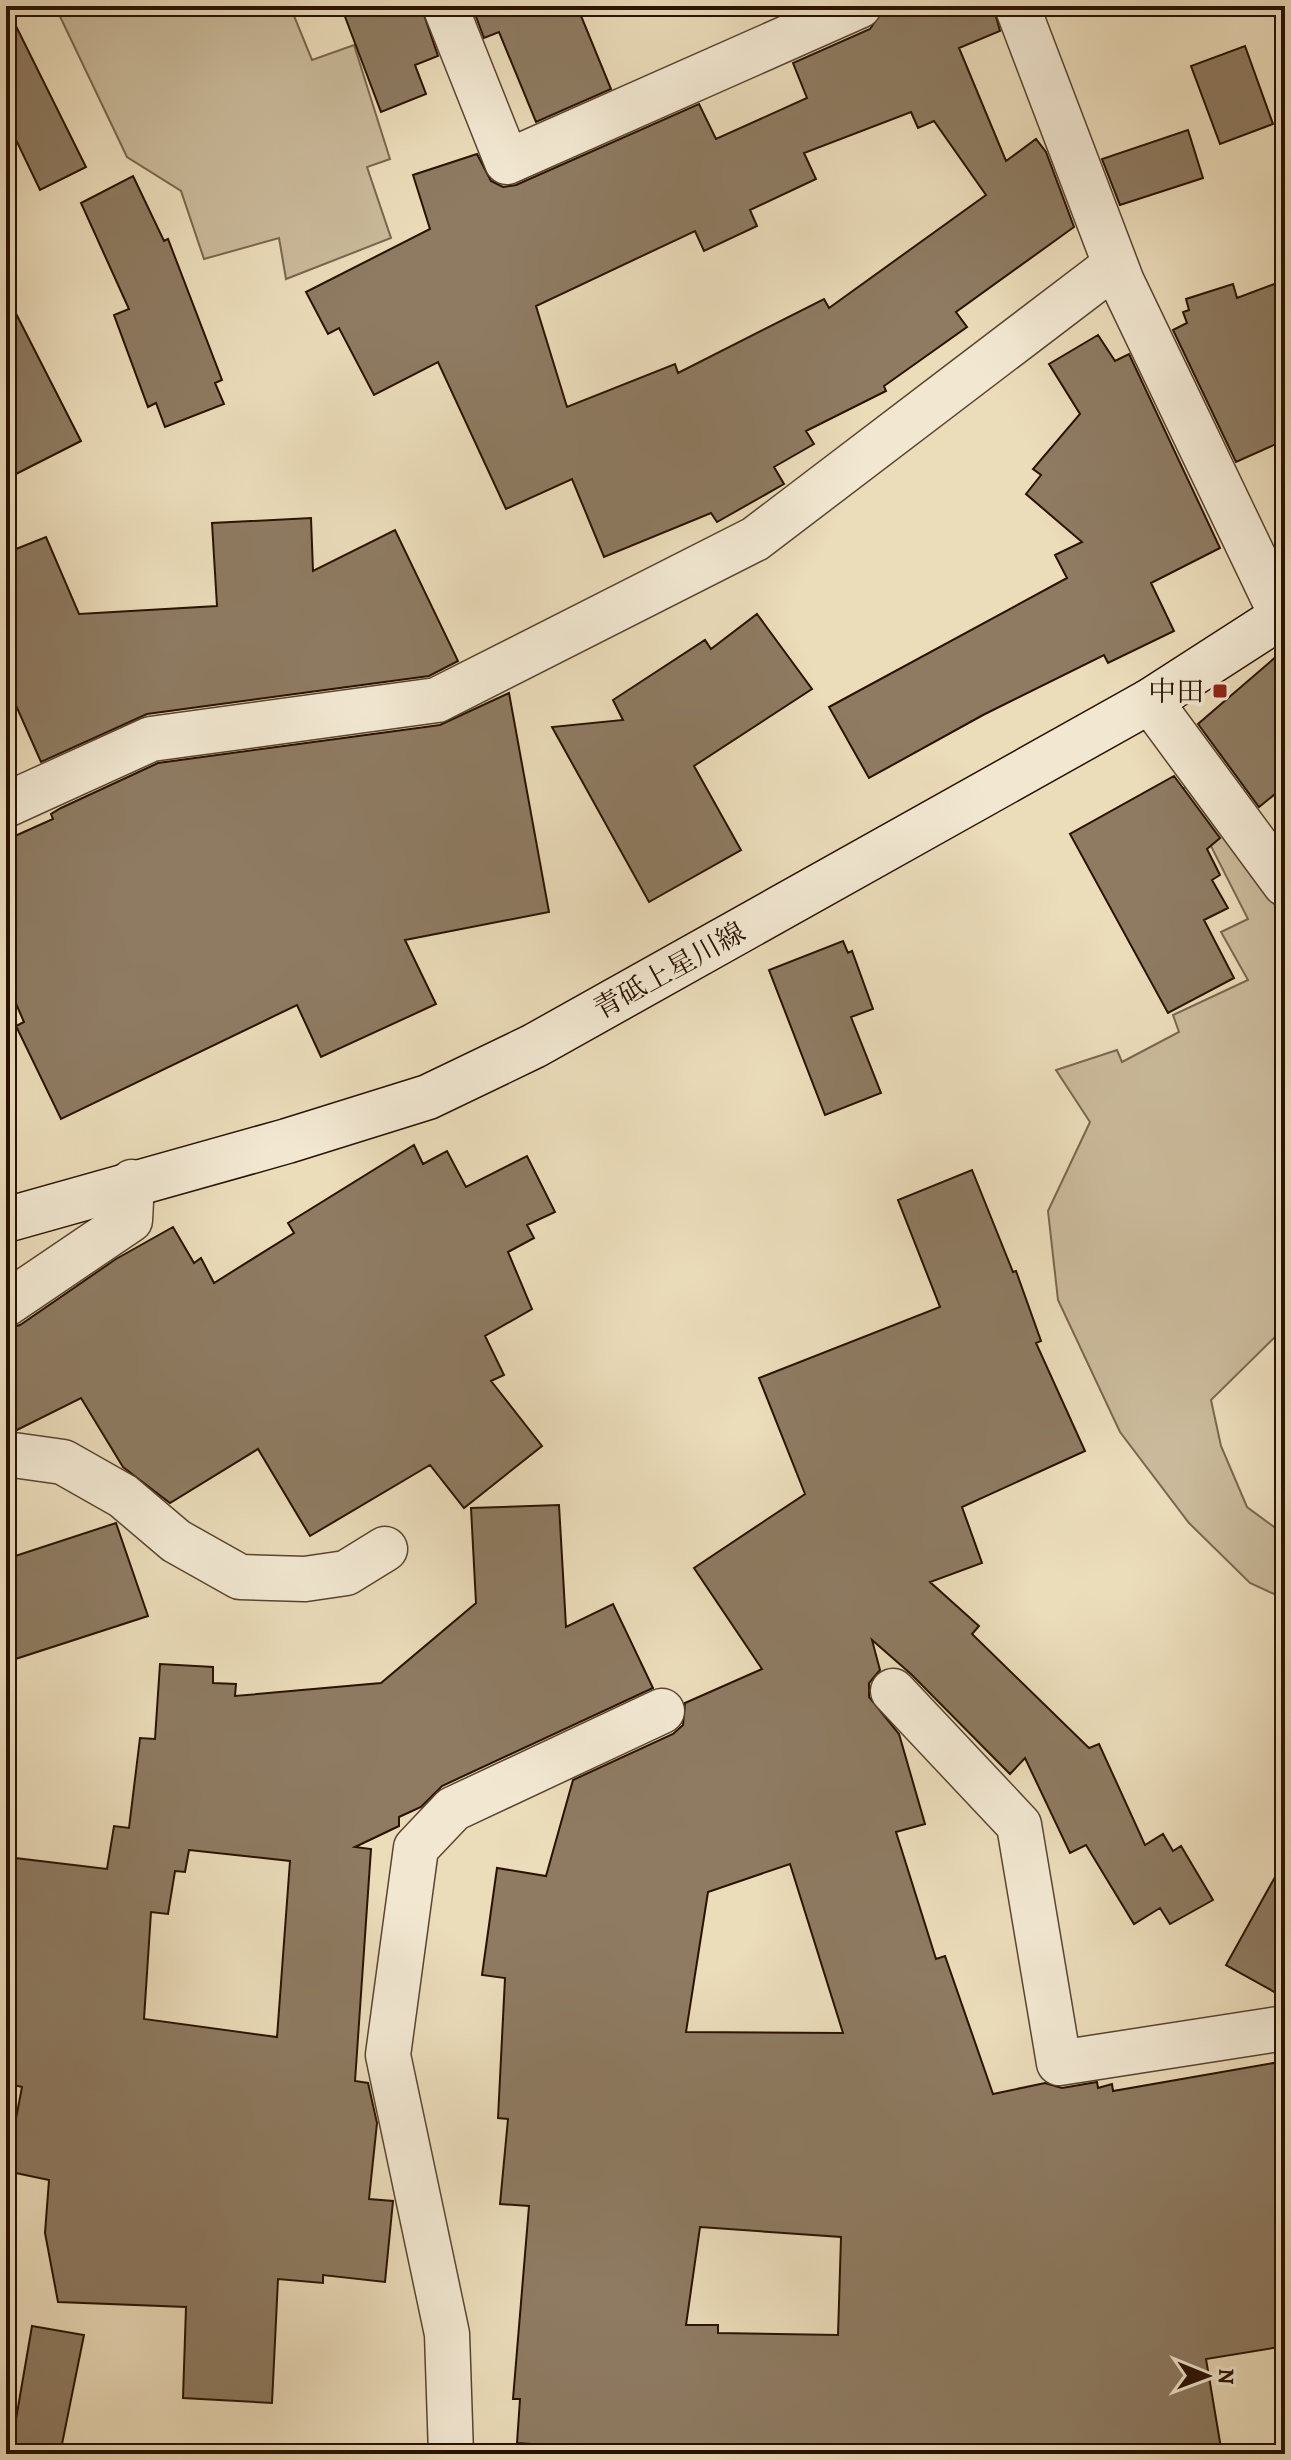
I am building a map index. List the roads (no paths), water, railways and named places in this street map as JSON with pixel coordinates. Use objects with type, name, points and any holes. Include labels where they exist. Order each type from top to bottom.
[{"type":"street","points":[[445,6],[507,162],[859,6]]},
{"type":"street","points":[[1017,6],[1115,265],[1284,615]]},
{"type":"street","points":[[6,805],[151,739],[437,700],[755,539],[1115,265]]},
{"type":"street","name":"青砥上星川線","points":[[6,1220],[132,1182],[287,1141],[428,1097],[534,1046],[1150,701],[1284,615]]},
{"type":"street","points":[[1150,701],[1285,884]]},
{"type":"street","points":[[6,1304],[130,1220],[132,1182]]},
{"type":"street","points":[[6,1454],[63,1462],[123,1496],[176,1541],[240,1577],[305,1579],[346,1573],[385,1549]]},
{"type":"street","points":[[893,1691],[1019,1825],[1059,2063],[1285,2028]]},
{"type":"street","points":[[451,2454],[447,2334],[388,2055],[416,1848],[453,1809],[662,1711]]},
{"type":"place","name":"中田","points":[[1220,691]]}]
